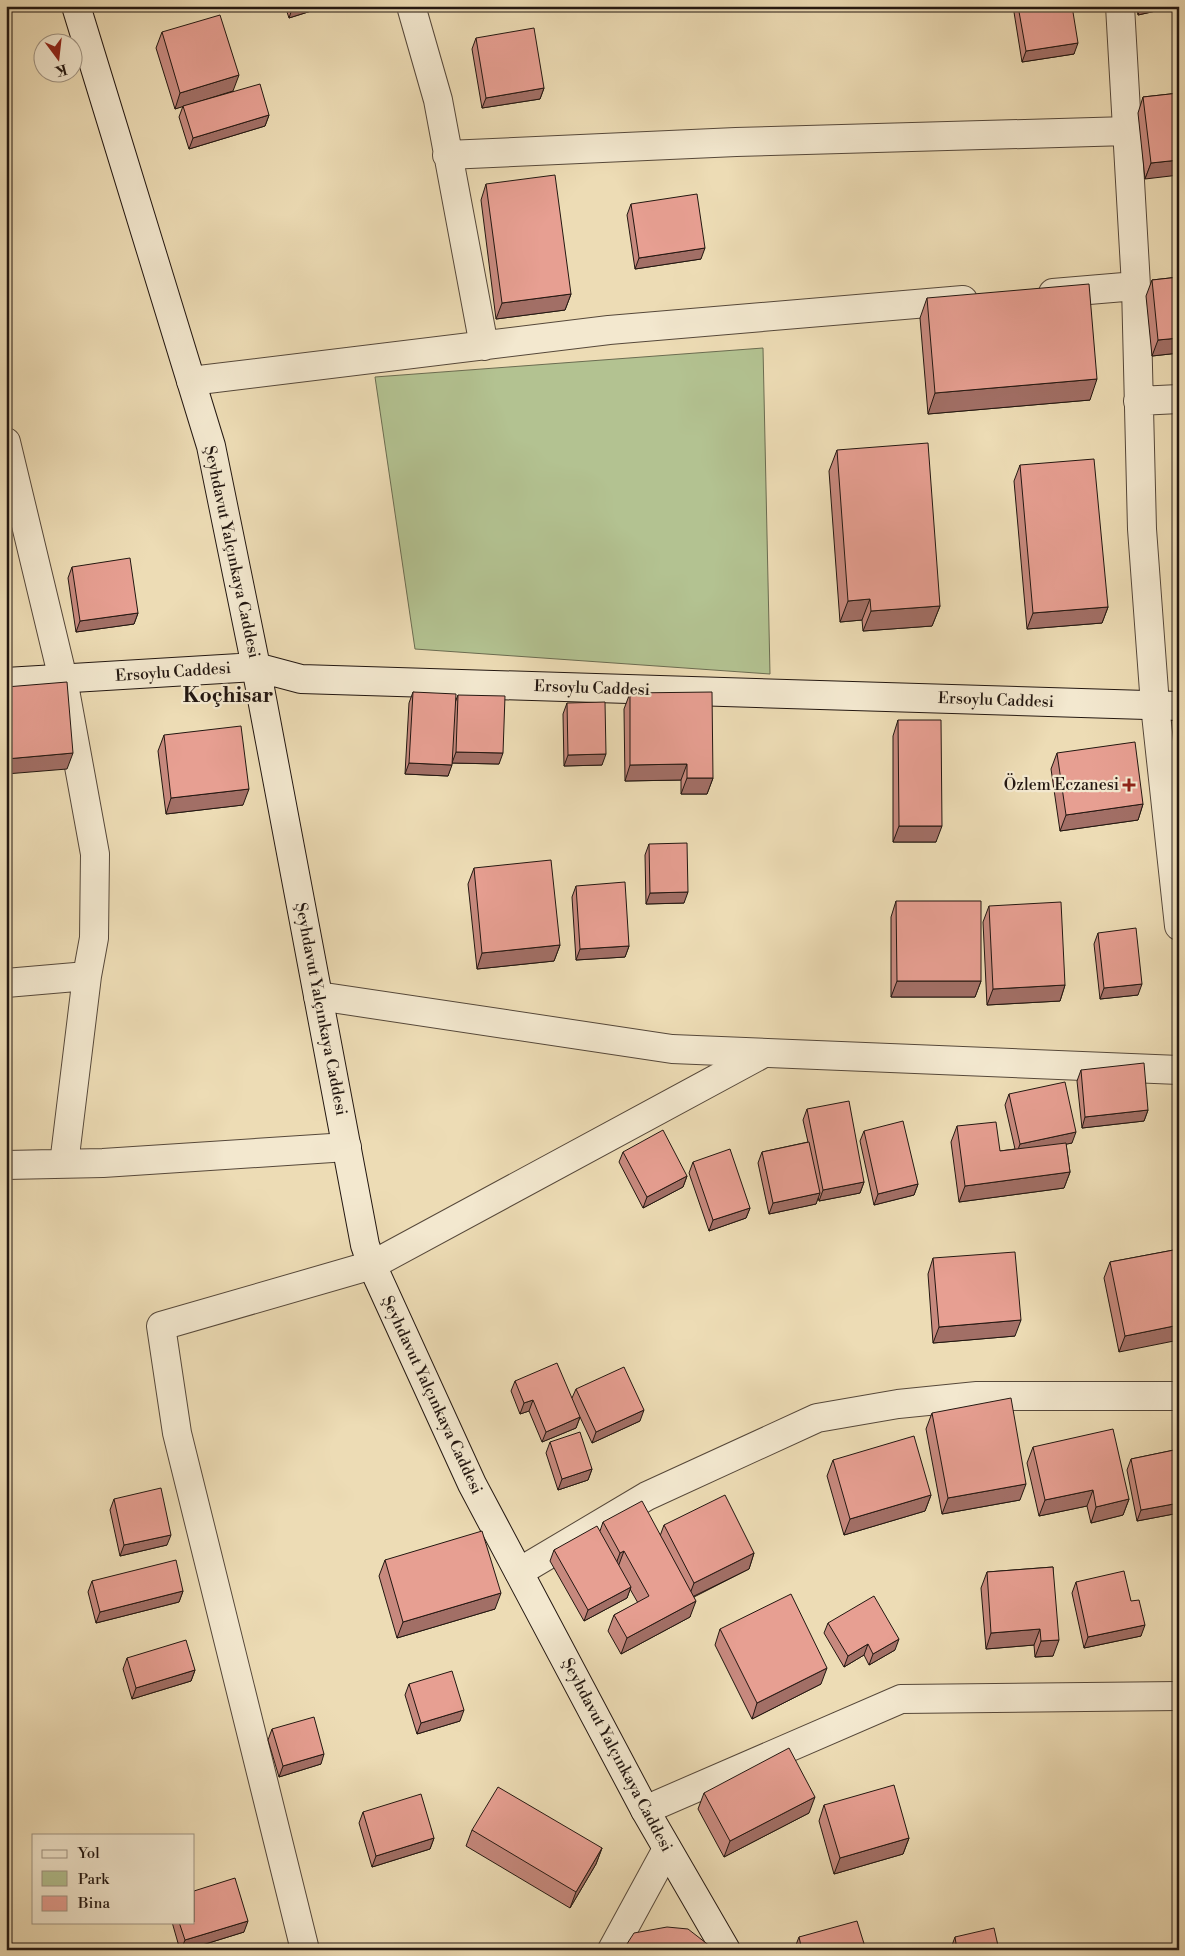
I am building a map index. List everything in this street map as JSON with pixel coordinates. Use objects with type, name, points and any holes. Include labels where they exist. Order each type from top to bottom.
[{"type":"street","name":"Şeyhdavut Yalçınkaya Caddesi","points":[[76,6],[211,446],[256,667],[365,1246],[372,1266],[472,1484],[645,1810],[726,1950]]},
{"type":"street","points":[[411,6],[438,100],[484,346]]},
{"type":"street","points":[[1120,6],[1136,286],[1142,529],[1167,706],[1179,926]]},
{"type":"street","points":[[447,155],[746,142],[1128,131]]},
{"type":"street","points":[[1026,295],[1136,286]]},
{"type":"street","points":[[191,381],[609,330],[987,298]]},
{"type":"street","points":[[1138,401],[1179,399]]},
{"type":"street","points":[[8,452],[63,679],[95,854],[94,938],[87,976],[64,1164]]},
{"type":"street","name":"Ersoylu Caddesi","points":[[6,682],[256,667],[301,679],[1167,706]]},
{"type":"street","points":[[6,983],[87,976]]},
{"type":"street","points":[[318,996],[672,1049],[1179,1070]]},
{"type":"street","points":[[305,1950],[262,1784],[177,1433],[161,1326],[372,1266],[764,1053]]},
{"type":"street","points":[[6,1165],[103,1163],[347,1147]]},
{"type":"street","points":[[519,1572],[646,1496],[817,1418],[898,1404],[977,1396],[1179,1396]]},
{"type":"street","points":[[645,1810],[901,1699],[1179,1696]]},
{"type":"street","points":[[612,1950],[667,1849]]},
{"type":"green space","points":[[763,348],[770,674],[415,649],[375,377]]},
{"type":"building","points":[[1018,6],[1072,6],[1078,43],[1026,51]]},
{"type":"building","points":[[220,15],[239,75],[180,93],[162,32]]},
{"type":"building","points":[[534,28],[544,88],[486,98],[476,38]]},
{"type":"building","points":[[260,84],[269,115],[193,138],[183,106]]},
{"type":"building","points":[[1179,93],[1179,160],[1151,163],[1143,97]]},
{"type":"building","points":[[555,175],[571,294],[502,303],[486,184]]},
{"type":"building","points":[[697,194],[705,248],[639,258],[631,204]]},
{"type":"building","points":[[1179,277],[1179,338],[1158,340],[1152,280]]},
{"type":"building","points":[[1089,284],[1097,379],[935,393],[927,298]]},
{"type":"building","points":[[928,443],[940,606],[871,611],[870,599],[848,601],[837,450]]},
{"type":"building","points":[[1094,459],[1108,607],[1033,613],[1020,465]]},
{"type":"building","points":[[130,558],[138,613],[80,621],[72,567]]},
{"type":"building","points":[[67,682],[73,753],[6,759],[6,687]]},
{"type":"building","points":[[413,692],[456,694],[452,765],[409,763]]},
{"type":"building","points":[[712,692],[713,778],[687,778],[687,764],[630,765],[630,693]]},
{"type":"building","points":[[458,695],[505,696],[503,753],[456,752]]},
{"type":"building","points":[[605,702],[606,754],[568,755],[567,703]]},
{"type":"building","points":[[898,720],[941,720],[942,826],[899,826]]},
{"type":"building","points":[[241,726],[249,789],[171,798],[164,735]]},
{"type":"building","points":[[1135,742],[1143,804],[1066,815],[1057,753]]},
{"type":"building","points":[[687,843],[688,892],[650,893],[649,844]]},
{"type":"building","points":[[551,860],[560,945],[482,953],[474,868]]},
{"type":"building","points":[[625,882],[629,946],[580,949],[576,886]]},
{"type":"building","points":[[896,901],[981,901],[981,981],[897,981]]},
{"type":"building","points":[[1061,902],[1065,985],[993,989],[989,906]]},
{"type":"building","points":[[1136,928],[1142,984],[1104,988],[1098,933]]},
{"type":"building","points":[[1144,1063],[1148,1110],[1085,1117],[1081,1070]]},
{"type":"building","points":[[1065,1082],[1076,1132],[1020,1144],[1009,1094]]},
{"type":"building","points":[[849,1101],[864,1182],[823,1190],[807,1109]]},
{"type":"building","points":[[903,1121],[918,1184],[878,1194],[864,1131]]},
{"type":"building","points":[[996,1122],[1000,1151],[1066,1143],[1070,1172],[965,1186],[957,1126]]},
{"type":"building","points":[[663,1130],[687,1176],[647,1197],[623,1152]]},
{"type":"building","points":[[809,1142],[820,1193],[773,1203],[762,1152]]},
{"type":"building","points":[[730,1149],[750,1208],[713,1220],[693,1162]]},
{"type":"building","points":[[1179,1249],[1179,1325],[1125,1336],[1110,1262]]},
{"type":"building","points":[[1015,1252],[1021,1320],[939,1327],[933,1258]]},
{"type":"building","points":[[557,1363],[580,1417],[546,1432],[533,1400],[524,1403],[515,1381]]},
{"type":"building","points":[[624,1367],[644,1410],[596,1432],[576,1389]]},
{"type":"building","points":[[1011,1398],[1026,1484],[948,1498],[932,1413]]},
{"type":"building","points":[[1113,1429],[1129,1499],[1096,1507],[1093,1490],[1045,1500],[1033,1447]]},
{"type":"building","points":[[580,1432],[592,1469],[562,1479],[550,1442]]},
{"type":"building","points":[[914,1436],[931,1495],[850,1519],[833,1460]]},
{"type":"building","points":[[1179,1449],[1179,1503],[1141,1510],[1131,1459]]},
{"type":"building","points":[[161,1488],[171,1535],[124,1545],[114,1499]]},
{"type":"building","points":[[725,1495],[754,1553],[694,1583],[664,1525]]},
{"type":"building","points":[[642,1501],[696,1601],[627,1638],[614,1615],[649,1596],[624,1551],[620,1553],[603,1522]]},
{"type":"building","points":[[597,1526],[631,1587],[588,1610],[554,1550]]},
{"type":"building","points":[[482,1531],[501,1593],[403,1622],[385,1560]]},
{"type":"building","points":[[176,1560],[183,1591],[100,1612],[92,1581]]},
{"type":"building","points":[[1053,1567],[1059,1640],[1041,1641],[1040,1629],[991,1633],[987,1572]]},
{"type":"building","points":[[1124,1571],[1131,1601],[1139,1600],[1145,1625],[1088,1637],[1076,1582]]},
{"type":"building","points":[[791,1594],[827,1668],[757,1703],[720,1629]]},
{"type":"building","points":[[874,1596],[899,1639],[873,1654],[868,1644],[848,1656],[828,1623]]},
{"type":"building","points":[[186,1640],[195,1670],[136,1688],[127,1658]]},
{"type":"building","points":[[452,1671],[464,1710],[421,1723],[409,1684]]},
{"type":"building","points":[[314,1717],[324,1754],[283,1766],[272,1729]]},
{"type":"building","points":[[789,1748],[815,1797],[730,1841],[704,1793]]},
{"type":"building","points":[[894,1785],[909,1838],[840,1858],[824,1805]]},
{"type":"building","points":[[498,1787],[602,1848],[576,1892],[472,1830]]},
{"type":"building","points":[[421,1794],[434,1838],[376,1856],[363,1812]]},
{"type":"building","points":[[235,1878],[248,1921],[185,1940],[180,1924],[195,1924],[195,1891]]},
{"type":"building","points":[[857,1921],[866,1950],[802,1950],[799,1937]]},
{"type":"building","points":[[667,1927],[688,1929],[715,1950],[623,1950],[634,1933]]},
{"type":"building","points":[[994,1928],[999,1950],[957,1950],[955,1937]]},
{"type":"place","name":"Özlem Eczanesi","points":[[1129,785]]},
{"type":"district","name":"Koçhisar","points":[[228,696]]}]
